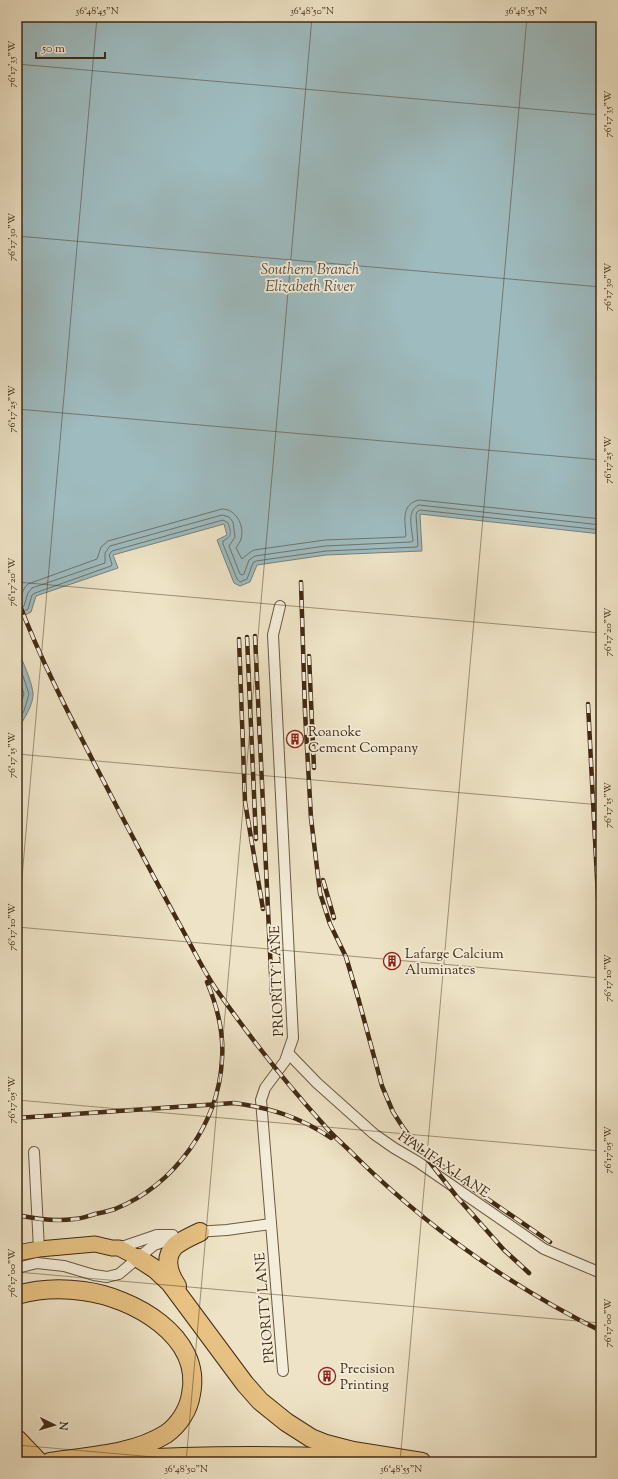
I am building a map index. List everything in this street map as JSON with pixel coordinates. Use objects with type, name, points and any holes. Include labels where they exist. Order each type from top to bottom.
[{"type":"highway","points":[[200,1232],[176,1245],[168,1259],[168,1268],[173,1280],[212,1331],[222,1353]]},
{"type":"highway","points":[[138,1258],[155,1268],[170,1284],[245,1384],[260,1401],[286,1422],[310,1438],[326,1444],[353,1451],[422,1462]]},
{"type":"highway","points":[[17,1295],[61,1289],[95,1293],[117,1300],[144,1312],[162,1324],[182,1345],[192,1371],[193,1386],[191,1398],[186,1410],[176,1425],[168,1433],[151,1442],[126,1451],[50,1462]]},
{"type":"highway","points":[[93,1462],[176,1456],[242,1455],[321,1457],[401,1462]]},
{"type":"main road","points":[[17,1253],[39,1249],[95,1244],[119,1248],[138,1258]]},
{"type":"street","name":"PRIORITY LANE","points":[[280,606],[273,635],[293,1038],[281,1067],[265,1088],[262,1093],[261,1100],[282,1371]]},
{"type":"street","name":"HALIFAX LANE","points":[[288,1053],[317,1083],[374,1134],[418,1162],[544,1249],[601,1273]]},
{"type":"street","points":[[34,1152],[39,1249]]},
{"type":"street","points":[[119,1248],[157,1235],[227,1230],[271,1224]]},
{"type":"street","points":[[17,1268],[37,1263],[64,1266],[94,1276],[107,1277],[119,1274],[154,1245],[164,1242],[171,1235]]},
{"type":"water","name":"Southern Branch Elizabeth River","points":[[17,17],[601,17],[601,534],[420,514],[422,551],[326,555],[257,565],[250,582],[240,586],[234,583],[217,540],[227,535],[224,524],[113,555],[118,568],[36,596],[31,612],[17,619]]},
{"type":"water","points":[[17,649],[29,677],[33,697],[30,707],[17,730]]},
{"type":"railway","points":[[301,582],[305,712],[311,818],[320,893],[330,924],[346,957],[382,1086],[393,1112],[404,1129],[457,1197],[504,1250],[529,1273]]},
{"type":"railway","points":[[17,598],[28,626],[65,706],[127,827],[208,977],[241,1024],[295,1092],[331,1133],[411,1207],[440,1230],[502,1275],[534,1295],[601,1331]]},
{"type":"railway","points":[[255,636],[272,994]]},
{"type":"railway","points":[[247,637],[256,839]]},
{"type":"railway","points":[[239,639],[245,802],[263,909]]},
{"type":"railway","points":[[309,656],[314,768]]},
{"type":"railway","points":[[588,704],[601,955]]},
{"type":"railway","points":[[323,880],[334,918]]},
{"type":"railway","points":[[17,1215],[46,1220],[67,1220],[82,1218],[115,1209],[137,1198],[157,1184],[174,1168],[190,1149],[203,1128],[212,1106],[219,1083],[222,1059],[221,1030],[214,1000],[207,982]]},
{"type":"railway","points":[[17,1118],[234,1103],[285,1114],[308,1124],[331,1138]]},
{"type":"railway","points":[[428,1153],[447,1171],[550,1242]]},
{"type":"place","name":"Roanoke Cement Company","points":[[295,739]]},
{"type":"place","name":"Lafarge Calcium Aluminates","points":[[392,961]]},
{"type":"place","name":"Precision Printing","points":[[327,1376]]}]
